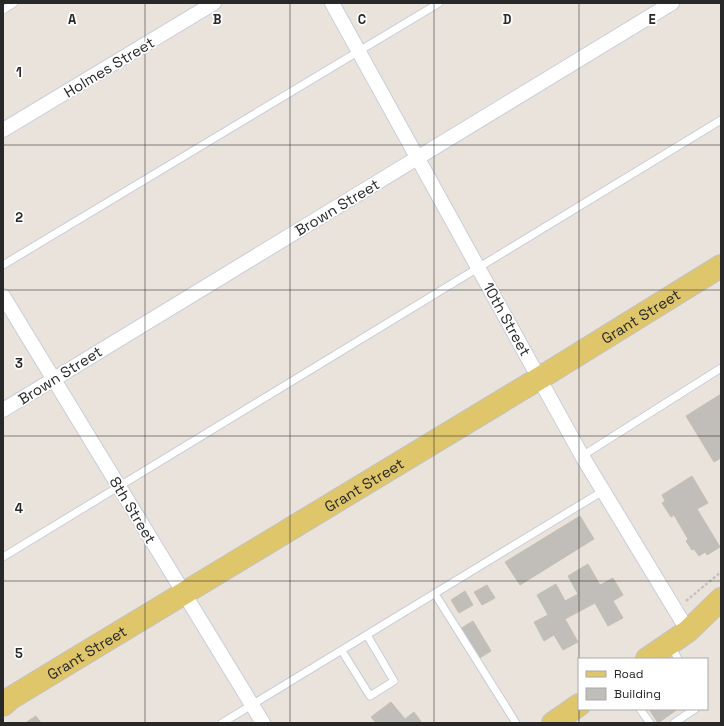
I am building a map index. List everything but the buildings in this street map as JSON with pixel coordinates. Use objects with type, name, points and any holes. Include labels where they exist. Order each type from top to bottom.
[{"type":"main road","name":"Grant Street","points":[[62,667],[540,378],[721,266]]},
{"type":"main road","points":[[649,658],[678,644],[721,599]]},
{"type":"main road","points":[[3,705],[11,698],[62,667]]},
{"type":"main road","points":[[553,723],[578,706]]},
{"type":"street","name":"Holmes Street","points":[[3,130],[214,3]]},
{"type":"street","name":"10th Street","points":[[332,3],[582,456],[674,610],[678,644]]},
{"type":"street","name":"Brown Street","points":[[3,410],[672,3]]},
{"type":"street","name":"8th Street","points":[[3,296],[263,723]]},
{"type":"street","points":[[678,644],[721,609]]},
{"type":"street","name":"Grant Street","points":[[3,698],[62,667]]},
{"type":"lane","points":[[3,10],[14,3]]},
{"type":"lane","points":[[3,265],[439,3]]},
{"type":"lane","points":[[3,557],[721,120]]},
{"type":"lane","points":[[582,456],[721,368]]},
{"type":"lane","points":[[222,723],[603,491]]},
{"type":"lane","points":[[435,594],[516,723]]},
{"type":"lane","points":[[342,651],[370,696],[394,681],[367,635]]},
{"type":"lane","points":[[674,723],[694,710]]},
{"type":"lane","points":[[644,711],[650,723]]},
{"type":"path","points":[[674,610],[721,572]]}]
